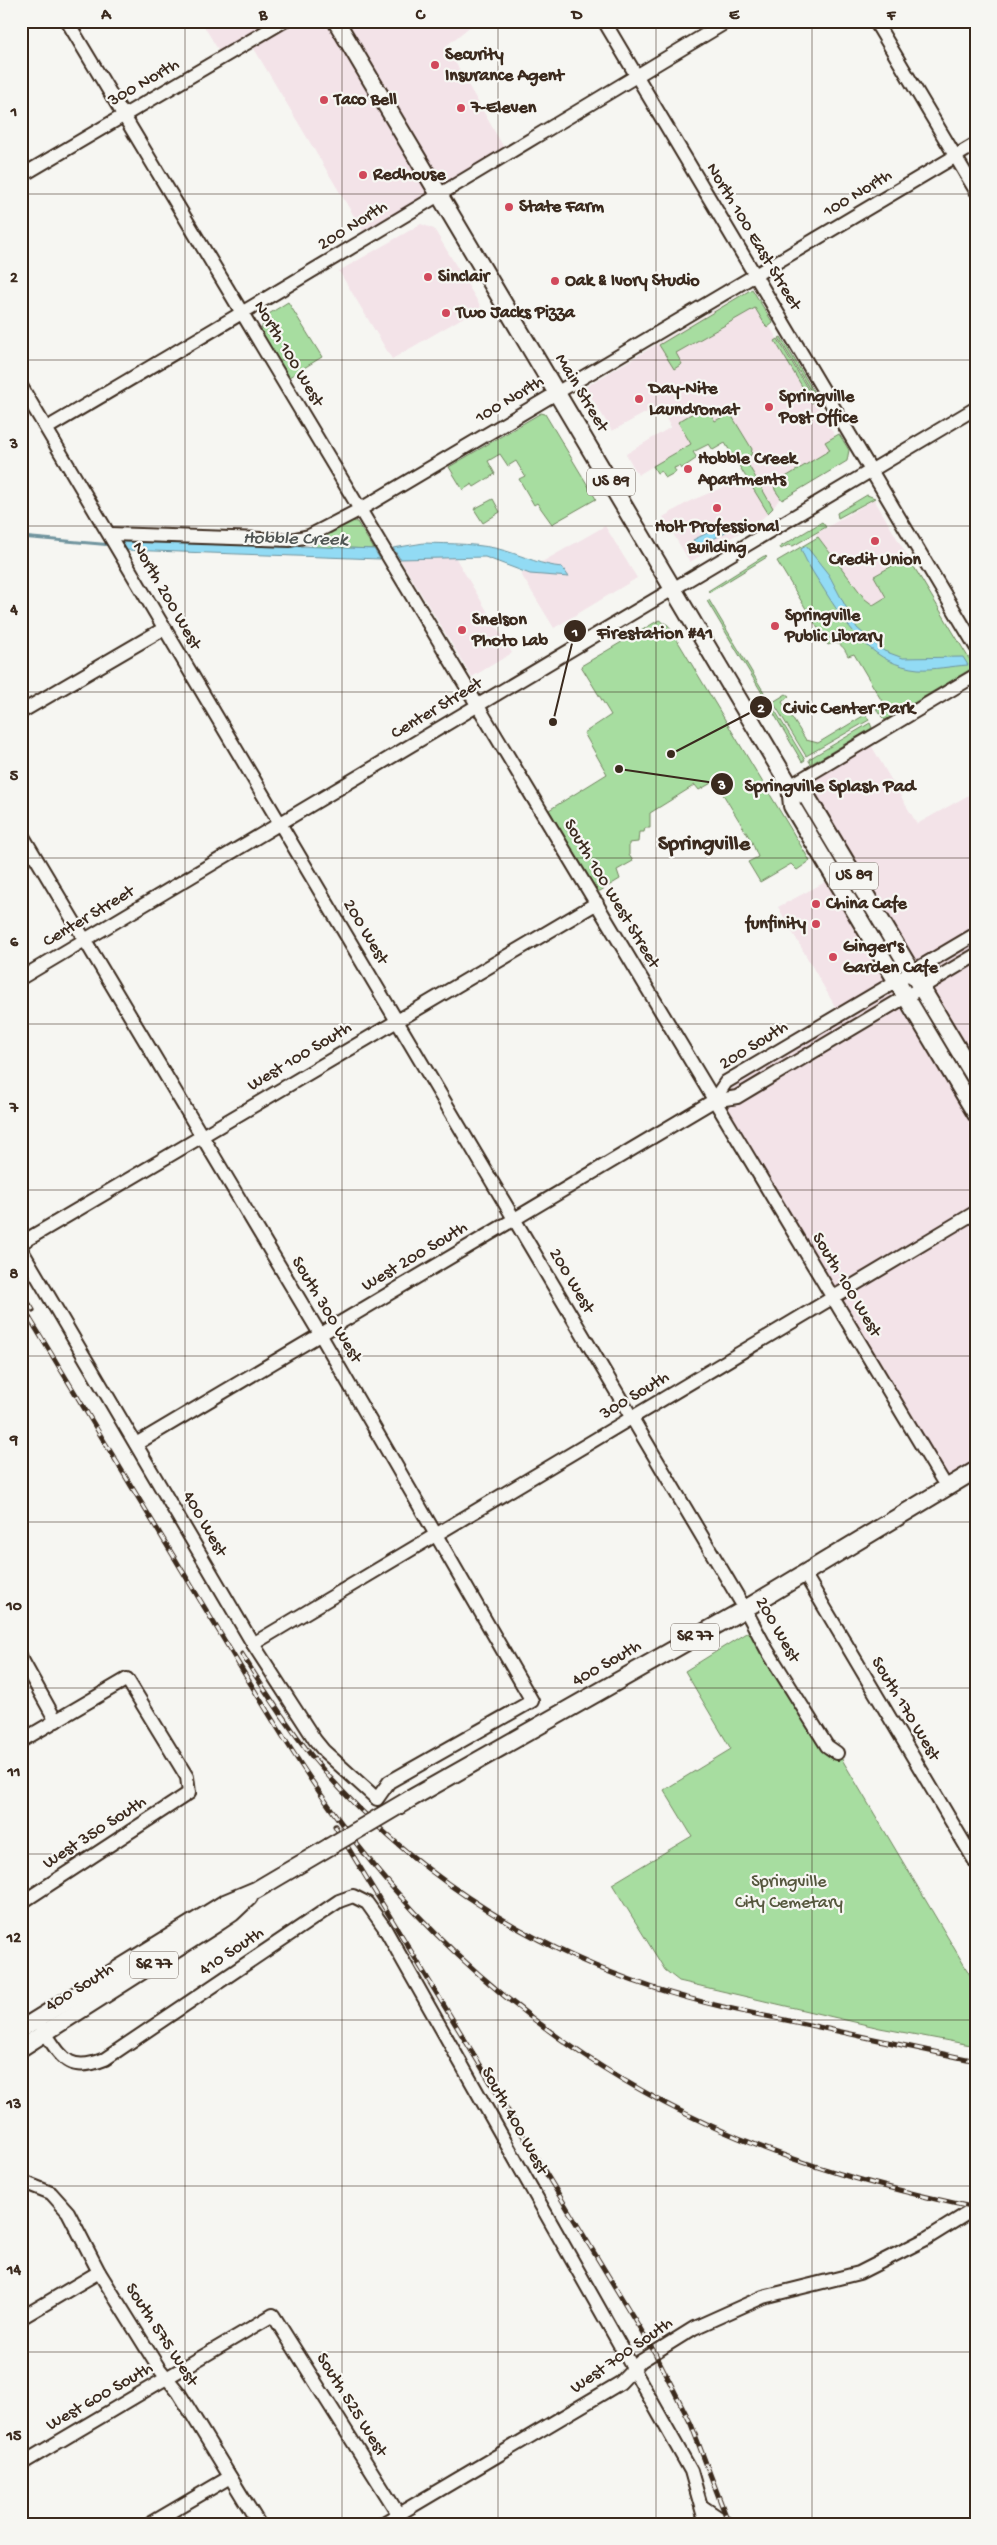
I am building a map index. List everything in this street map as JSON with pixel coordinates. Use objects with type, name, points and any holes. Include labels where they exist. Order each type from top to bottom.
[{"type":"main road","name":"Main Street","points":[[336,21],[790,786],[792,806],[905,977],[921,988],[976,1079]]},
{"type":"main road","name":"Main Street","points":[[905,977],[907,997],[976,1114]]},
{"type":"main road","name":"400 South","points":[[21,2048],[41,2026],[225,1903],[256,1890],[410,1799],[745,1609],[976,1470]]},
{"type":"main road","name":"400 South","points":[[21,2029],[41,2026]]},
{"type":"street","name":"North 100 West","points":[[67,21],[361,509],[477,706]]},
{"type":"street","name":"300 North","points":[[21,176],[284,21]]},
{"type":"street","name":"North 100 East Street","points":[[604,21],[976,647]]},
{"type":"street","name":"200 North","points":[[47,428],[244,314],[439,194],[728,21]]},
{"type":"street","points":[[875,21],[976,191]]},
{"type":"street","name":"100 North","points":[[110,534],[290,540],[309,536],[361,509],[976,144]]},
{"type":"street","name":"North 200 West","points":[[21,386],[280,824]]},
{"type":"street","name":"Center Street","points":[[21,978],[976,408]]},
{"type":"street","points":[[21,712],[165,628]]},
{"type":"street","points":[[790,786],[976,675]]},
{"type":"street","name":"South 100 West Street","points":[[477,706],[597,903],[713,1101]]},
{"type":"street","name":"200 West","points":[[280,824],[398,1020],[772,1658],[827,1746],[837,1753]]},
{"type":"street","name":"South 300 West","points":[[21,833],[320,1334],[532,1701],[389,1782],[377,1799]]},
{"type":"street","name":"West 100 South","points":[[21,1243],[597,903]]},
{"type":"street","name":"200 South","points":[[713,1101],[726,1082],[976,934]]},
{"type":"street","name":"200 South","points":[[713,1101],[737,1097],[976,955]]},
{"type":"street","name":"West 200 South","points":[[136,1444],[713,1101]]},
{"type":"street","name":"South 100 West","points":[[713,1101],[947,1488]]},
{"type":"street","name":"300 South","points":[[254,1644],[312,1607],[632,1419],[976,1212]]},
{"type":"street","name":"400 West","points":[[21,1249],[254,1644],[316,1740],[324,1751],[377,1799]]},
{"type":"street","name":"South 170 West","points":[[804,1573],[976,1863]]},
{"type":"street","points":[[21,1658],[56,1720],[21,1741]]},
{"type":"street","name":"West 350 South","points":[[21,1903],[188,1794],[187,1777],[127,1680],[56,1720]]},
{"type":"street","name":"410 South","points":[[41,2026],[64,2061],[79,2065],[94,2064],[105,2059],[339,1901],[353,1896]]},
{"type":"street","name":"South 400 West","points":[[353,1896],[367,1903],[384,1927],[691,2471],[706,2524]]},
{"type":"street","name":"South 575 West","points":[[21,2181],[45,2190],[60,2202],[68,2212],[99,2272],[259,2524]]},
{"type":"street","name":"West 700 South","points":[[382,2524],[620,2383],[641,2361],[694,2328],[763,2297],[859,2273],[926,2239],[976,2208]]},
{"type":"street","points":[[21,2318],[99,2272]]},
{"type":"street","name":"West 600 South","points":[[21,2464],[273,2315]]},
{"type":"street","name":"South 525 West","points":[[273,2315],[399,2515]]},
{"type":"street","points":[[150,2524],[230,2477]]},
{"type":"street","points":[[703,2508],[728,2524]]},
{"type":"shaded area","points":[[201,21],[477,21],[446,46],[507,153],[367,238],[250,42],[223,58]]},
{"type":"shaded area","points":[[421,224],[434,229],[481,307],[392,359],[339,271]]},
{"type":"shaded area","points":[[748,290],[846,454],[786,489],[772,510],[758,522],[690,562],[663,517],[690,501],[748,477],[721,426],[638,475],[626,454],[671,427],[664,415],[668,412],[662,404],[612,431],[585,387]]},
{"type":"shaded area","points":[[874,499],[908,557],[874,576],[886,597],[873,605],[865,599],[816,534]]},
{"type":"shaded area","points":[[605,526],[637,578],[554,628],[521,574]]},
{"type":"shaded area","points":[[455,557],[512,653],[472,677],[400,559]]},
{"type":"shaded area","points":[[868,740],[917,824],[976,791],[976,1470],[947,1488],[713,1101],[840,1015],[778,907],[835,877],[790,786]]},
{"type":"green space","points":[[752,289],[773,323],[767,328],[755,308],[676,353],[682,364],[674,369],[659,345]]},
{"type":"green space","points":[[288,302],[322,357],[289,377],[261,332],[264,317]]},
{"type":"green space","points":[[781,337],[818,399],[816,400],[779,338]]},
{"type":"green space","points":[[778,339],[815,401],[812,403],[775,341]]},
{"type":"green space","points":[[703,407],[705,410],[708,410],[715,421],[730,413],[752,449],[751,455],[745,459],[773,508],[768,513],[725,443],[713,450],[709,444],[693,452],[697,458],[681,469],[679,466],[674,468],[676,472],[665,478],[661,471],[657,473],[653,466],[691,444],[678,422]]},
{"type":"green space","points":[[541,413],[545,414],[596,499],[552,524],[537,503],[534,505],[519,479],[525,476],[516,461],[508,466],[500,454],[488,461],[495,474],[474,487],[472,484],[463,490],[449,467]]},
{"type":"green space","points":[[839,434],[849,450],[847,461],[782,500],[775,490],[774,484],[830,450],[825,442]]},
{"type":"green space","points":[[867,495],[875,498],[838,518],[837,513]]},
{"type":"green space","points":[[493,499],[500,512],[483,523],[474,509]]},
{"type":"green space","points":[[350,521],[357,522],[374,549],[310,547]]},
{"type":"green space","points":[[822,522],[826,527],[793,546],[788,545],[781,549],[780,547]]},
{"type":"green space","points":[[818,537],[865,599],[873,605],[886,597],[874,576],[908,557],[974,667],[885,720],[881,716],[890,711],[888,709],[879,714],[876,708],[883,703],[854,654],[848,656],[843,647],[838,644],[828,645],[777,561]]},
{"type":"green space","points":[[764,556],[767,557],[710,592],[708,591]]},
{"type":"green space","points":[[709,600],[765,694],[762,693],[707,601]]},
{"type":"green space","points":[[659,620],[668,625],[810,861],[797,870],[791,864],[760,882],[748,862],[758,857],[752,842],[715,781],[699,790],[695,785],[650,813],[650,828],[645,828],[644,832],[639,832],[638,842],[629,843],[629,855],[633,861],[617,870],[620,879],[597,891],[549,810],[607,774],[584,733],[611,715],[581,666]]},
{"type":"green space","points":[[786,694],[789,696],[782,702],[806,740],[818,743],[863,716],[861,708],[869,720],[806,756],[773,702]]},
{"type":"green space","points":[[771,704],[805,760],[802,762],[770,707]]},
{"type":"green space","points":[[870,723],[872,728],[811,764],[809,761],[809,759]]},
{"type":"green space","name":"Springville City Cemetary","points":[[759,1625],[829,1744],[837,1751],[976,1985],[976,2046],[880,2028],[679,1981],[665,1970],[612,1884],[692,1836],[664,1790],[731,1749],[685,1671]]},
{"type":"water","points":[[729,522],[746,526],[737,532],[729,530],[698,548],[693,540]]},
{"type":"water","points":[[117,539],[374,549],[380,559],[124,550]]},
{"type":"water","points":[[424,543],[465,544],[496,548],[540,563],[562,567],[569,577],[530,574],[485,557],[400,559],[393,548]]},
{"type":"water","points":[[806,546],[829,575],[857,628],[884,651],[903,658],[963,657],[968,665],[918,669],[889,661],[876,653],[854,633],[813,573],[801,549]]},
{"type":"waterway","name":"Hobble Creek","points":[[21,537],[112,545]]},
{"type":"railway","points":[[21,1291],[33,1310]]},
{"type":"railway","points":[[21,1304],[269,1714],[321,1794],[376,1867],[415,1912],[458,1955],[551,2032],[601,2066],[653,2097],[707,2124],[772,2151],[839,2174],[976,2208]]},
{"type":"railway","points":[[242,1654],[295,1734],[314,1759],[348,1797],[425,1866],[467,1897],[510,1924],[556,1948],[603,1969],[669,1993],[706,2003],[976,2061]]},
{"type":"railway","points":[[335,1826],[655,2353],[691,2424],[729,2524]]},
{"type":"place","name":"Security Insurance Agent","points":[[435,65]]},
{"type":"place","name":"Taco Bell","points":[[324,100]]},
{"type":"place","name":"7-Eleven","points":[[461,108]]},
{"type":"place","name":"Redhouse","points":[[363,175]]},
{"type":"place","name":"State Farm","points":[[509,207]]},
{"type":"place","name":"Sinclair","points":[[428,277]]},
{"type":"place","name":"Oak & Ivory Studio","points":[[555,281]]},
{"type":"place","name":"Two Jacks Pizza","points":[[446,313]]},
{"type":"place","name":"Day-Nite Laundromat","points":[[639,399]]},
{"type":"place","name":"Springville Post Office","points":[[769,407]]},
{"type":"place","name":"Hobble Creek Apartments","points":[[688,469]]},
{"type":"place","name":"Holt Professional Building","points":[[717,508]]},
{"type":"place","name":"Credit Union","points":[[875,541]]},
{"type":"place","name":"Springville Public Library","points":[[775,626]]},
{"type":"place","name":"Snelson Photo Lab","points":[[462,630]]},
{"type":"place","name":"Firestation #41","points":[[553,722]]},
{"type":"place","name":"Civic Center Park","points":[[671,754]]},
{"type":"place","name":"Springville Splash Pad","points":[[619,769]]},
{"type":"place","name":"China Cafe","points":[[816,904]]},
{"type":"place","name":"funfinity","points":[[816,924]]},
{"type":"place","name":"Ginger's Garden Cafe","points":[[833,957]]},
{"type":"district","name":"Springville","points":[[704,845]]}]
